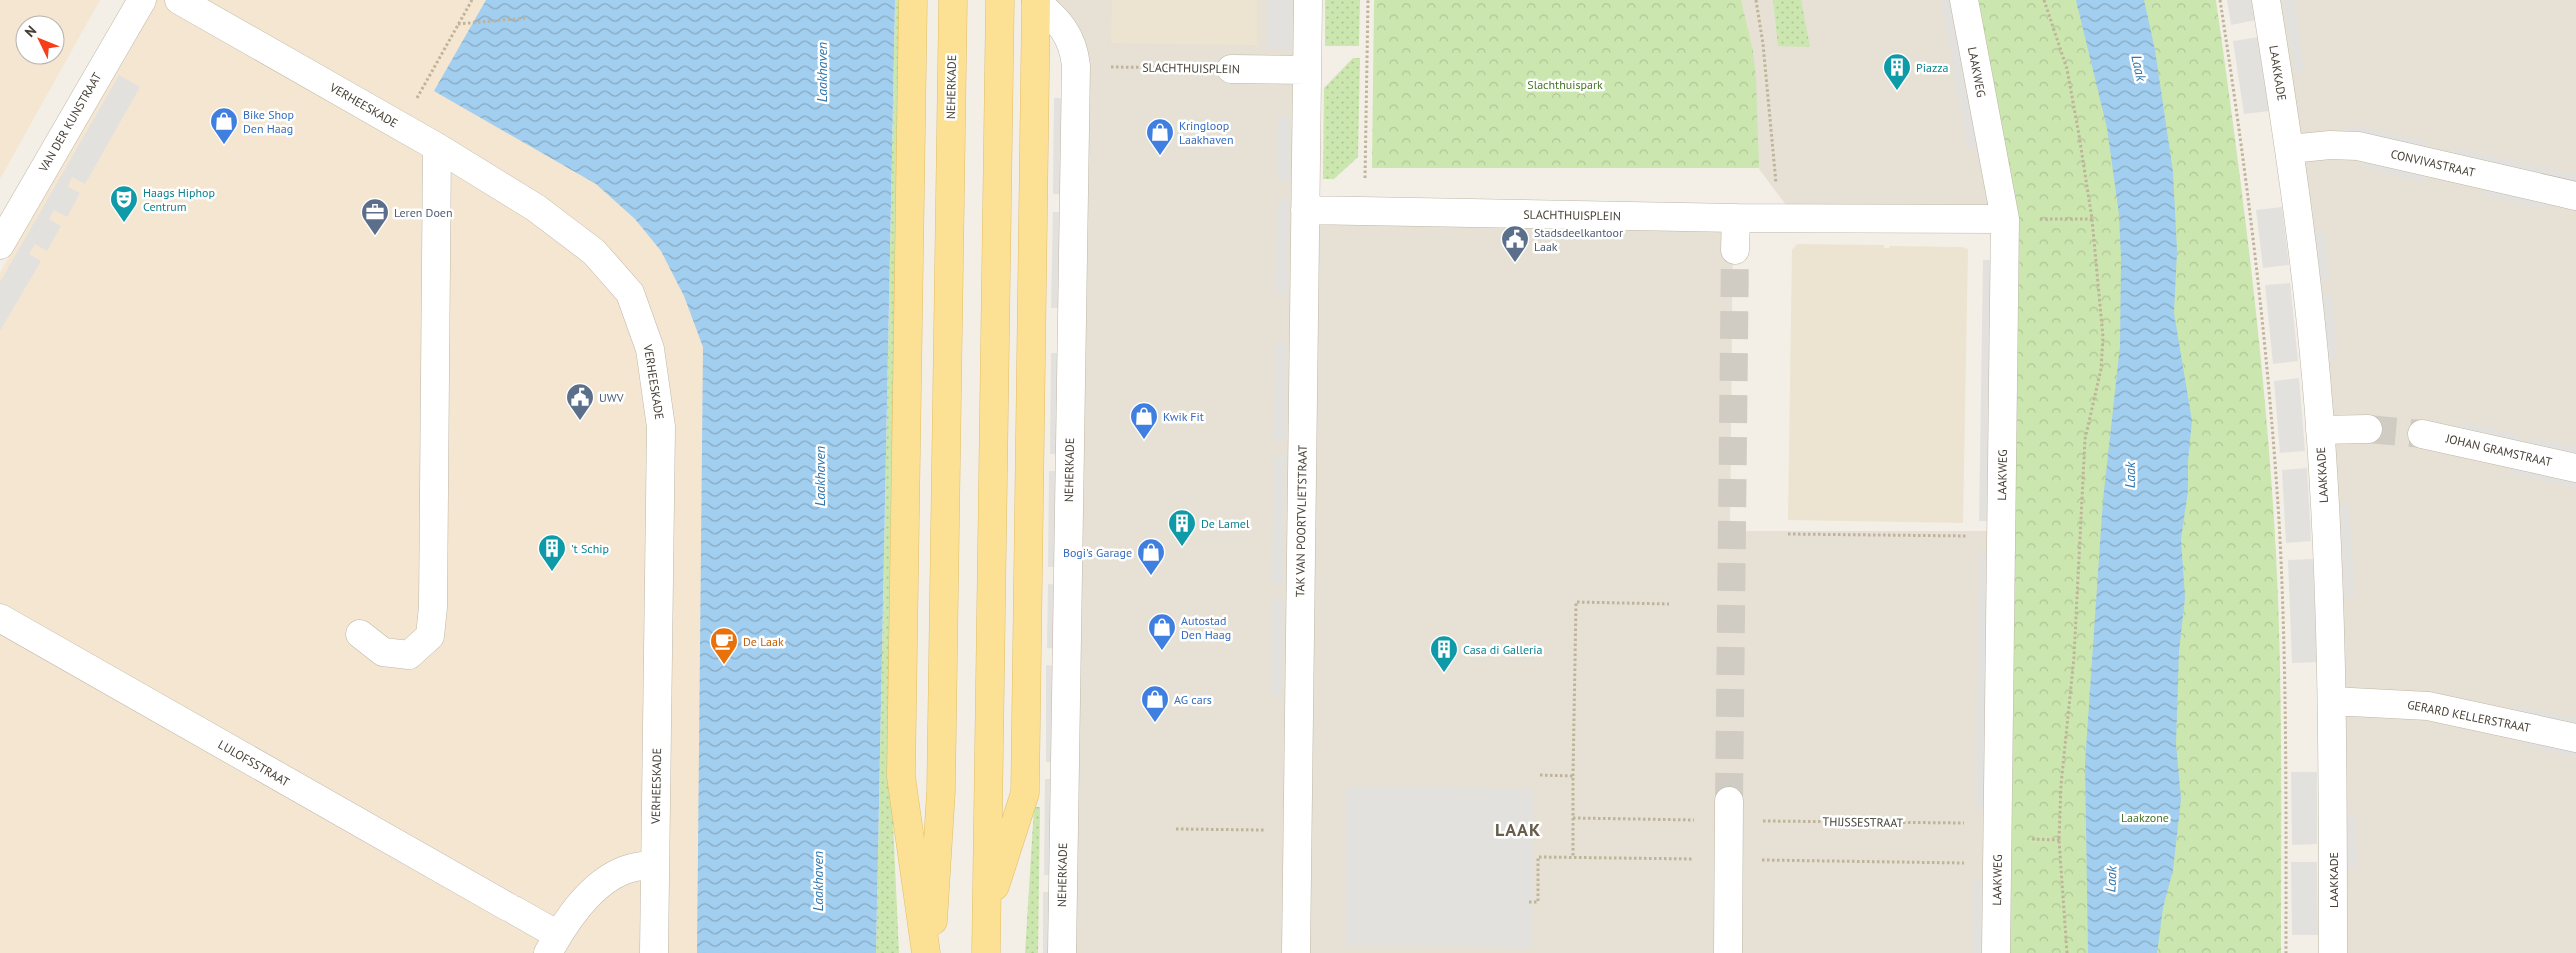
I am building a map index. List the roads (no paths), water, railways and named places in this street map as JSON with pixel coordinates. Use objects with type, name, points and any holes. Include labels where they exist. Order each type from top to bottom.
[{"type":"main road","points":[[913,0],[901,788],[926,953]]},
{"type":"main road","name":"NEHERKADE","points":[[931,953],[941,791],[953,0]]},
{"type":"main road","points":[[986,953],[1000,0]]},
{"type":"main road","points":[[987,914],[1025,792],[1036,1]]},
{"type":"street","name":"VAN DER KUNSTRAAT","points":[[0,245],[142,0]]},
{"type":"street","name":"VERHEESKADE","points":[[179,0],[437,147],[536,208],[594,252],[630,294],[650,349],[661,427],[654,953]]},
{"type":"street","points":[[1305,210],[1308,0]]},
{"type":"street","name":"LAAKWEG","points":[[1964,0],[2005,219],[1996,953]]},
{"type":"street","name":"LAAKKADE","points":[[2266,0],[2290,149],[2311,324],[2320,430],[2330,608],[2333,953]]},
{"type":"street","name":"NEHERKADE","points":[[1036,1],[1065,28],[1071,42],[1076,66],[1062,953]]},
{"type":"street","name":"SLACHTHUISPLEIN","points":[[1231,69],[1307,70]]},
{"type":"street","name":"CONVIVASTRAAT","points":[[2290,149],[2330,145],[2358,146],[2576,196]]},
{"type":"street","points":[[360,634],[383,652],[410,655],[430,636],[433,612],[437,147]]},
{"type":"street","name":"SLACHTHUISPLEIN","points":[[1305,210],[1736,218],[2005,219]]},
{"type":"street","name":"TAK VAN POORTVLIETSTRAAT","points":[[1296,953],[1305,210]]},
{"type":"street","points":[[1735,250],[1736,218]]},
{"type":"street","points":[[2320,430],[2368,429]]},
{"type":"street","name":"JOHAN GRAMSTRAAT","points":[[2422,434],[2576,468]]},
{"type":"street","name":"LULOFSSTRAAT","points":[[0,618],[511,909],[553,944],[596,886],[625,870],[655,864]]},
{"type":"street","name":"GERARD KELLERSTRAAT","points":[[2332,701],[2400,702],[2428,706],[2576,738]]},
{"type":"street","points":[[1728,953],[1729,811]]},
{"type":"water","name":"Laakhaven","points":[[486,0],[895,0],[876,953],[697,953],[703,347],[684,296],[661,251],[635,219],[596,184],[434,91]]},
{"type":"water","name":"Laak","points":[[2076,0],[2144,0],[2155,50],[2173,172],[2177,251],[2174,313],[2192,421],[2188,461],[2188,491],[2181,539],[2185,598],[2179,651],[2176,744],[2181,799],[2173,870],[2163,908],[2157,953],[2088,953],[2085,763],[2103,500],[2120,346],[2121,259],[2119,214],[2107,128]]},
{"type":"tunnel","points":[[1729,801],[1735,250]]},
{"type":"tunnel","points":[[2368,429],[2422,434]]},
{"type":"place","name":"Piazza","points":[[1897,91]]},
{"type":"place","name":"Bike Shop Den Haag","points":[[224,145]]},
{"type":"place","name":"Kringloop Laakhaven","points":[[1160,156]]},
{"type":"place","name":"Haags Hiphop Centrum","points":[[124,223]]},
{"type":"place","name":"Leren Doen","points":[[375,236]]},
{"type":"place","name":"Stadsdeelkantoor Laak","points":[[1515,263]]},
{"type":"place","name":"UWV","points":[[580,421]]},
{"type":"place","name":"Kwik Fit","points":[[1144,440]]},
{"type":"place","name":"De Lamel","points":[[1182,547]]},
{"type":"place","name":"'t Schip","points":[[552,572]]},
{"type":"place","name":"Bogi's Garage","points":[[1151,576]]},
{"type":"place","name":"Autostad Den Haag","points":[[1162,651]]},
{"type":"place","name":"De Laak","points":[[724,665]]},
{"type":"place","name":"Casa di Galleria","points":[[1444,673]]},
{"type":"place","name":"AG cars","points":[[1155,723]]},
{"type":"district","name":"LAAK","points":[[1518,829]]},
{"type":"park label","name":"Slachthuispark","points":[[1565,84]]},
{"type":"park label","name":"Laakzone","points":[[2145,817]]}]
